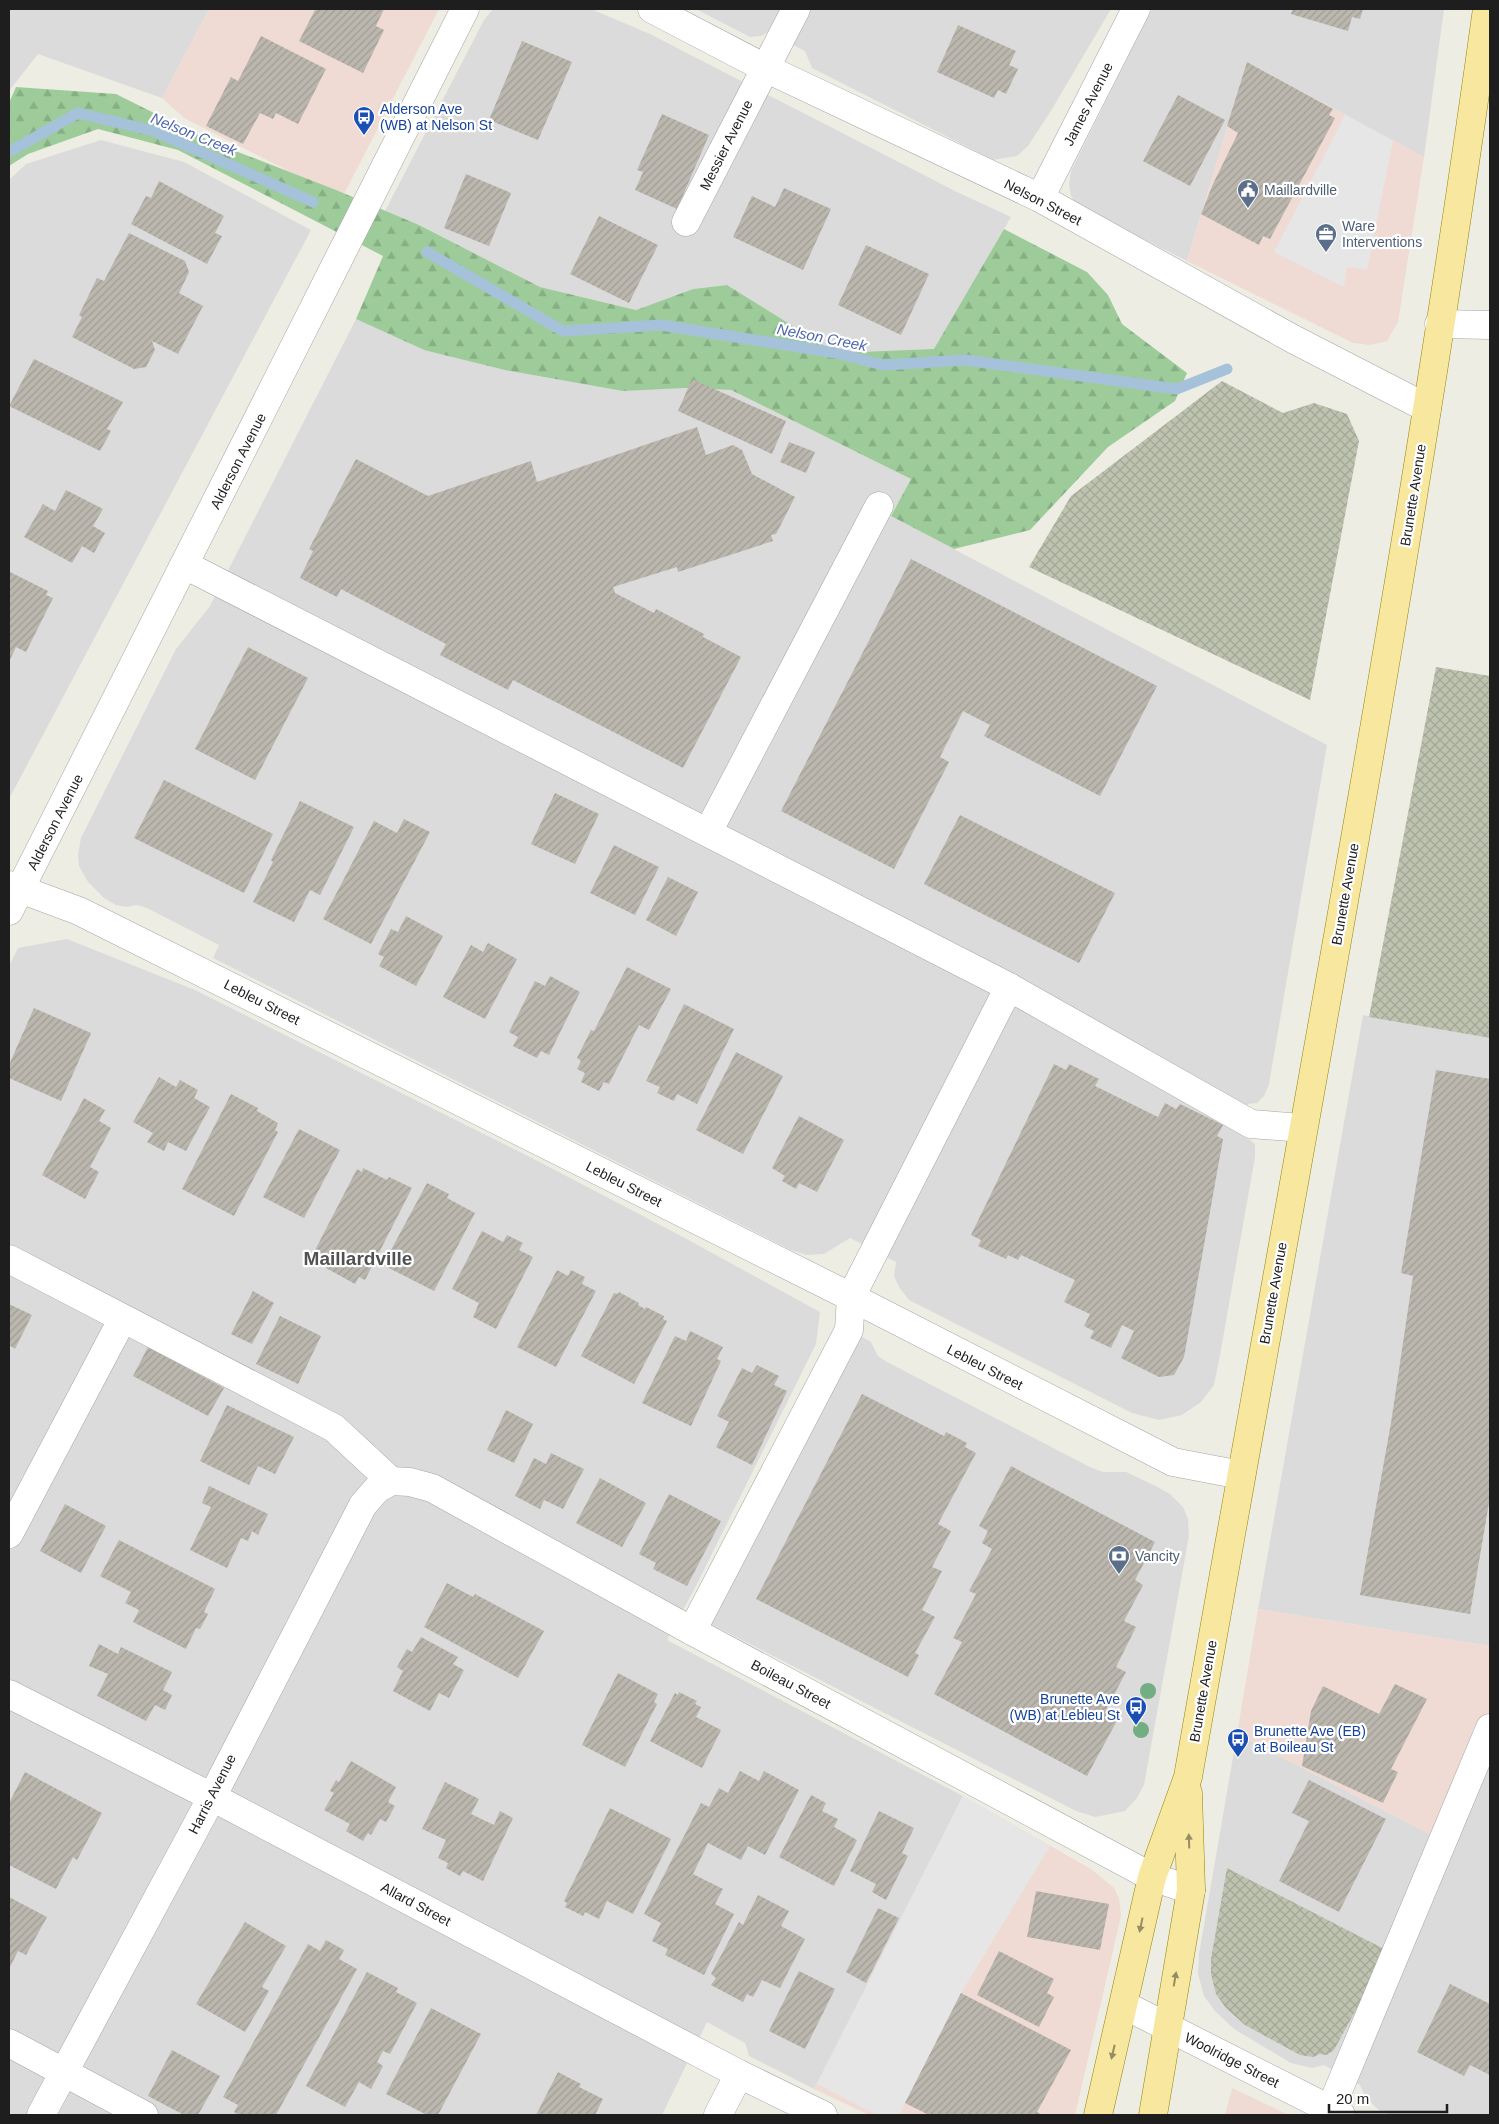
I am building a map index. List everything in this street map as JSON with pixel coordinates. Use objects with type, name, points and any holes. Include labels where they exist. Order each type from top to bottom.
[{"type":"main road","name":"Brunette Avenue","points":[[1098,2115],[1152,1877],[1188,1777],[1240,1475],[1372,741],[1427,408],[1469,136],[1486,9]]},
{"type":"main road","name":"Brunette Avenue","points":[[1153,2115],[1191,1890],[1188,1777]]},
{"type":"street","name":"Alderson Avenue","points":[[13,895],[186,565],[465,9]]},
{"type":"street","name":"Nelson Street","points":[[652,9],[765,68],[1040,198],[1293,339],[1427,408]]},
{"type":"street","name":"Messier Avenue","points":[[686,222],[796,9]]},
{"type":"street","name":"James Avenue","points":[[1040,198],[1136,9]]},
{"type":"street","points":[[1439,324],[1490,325]]},
{"type":"street","points":[[708,832],[879,506]]},
{"type":"street","points":[[186,565],[1009,987],[1251,1124],[1303,1128]]},
{"type":"street","name":"Lebleu Street","points":[[13,895],[79,910],[851,1297],[1172,1462],[1240,1475]]},
{"type":"street","points":[[692,1632],[849,1330],[851,1297],[1009,987]]},
{"type":"street","points":[[9,1259],[122,1320],[334,1428],[391,1481]]},
{"type":"street","points":[[9,1534],[122,1320]]},
{"type":"street","name":"Boileau Street","points":[[391,1481],[410,1482],[432,1488],[692,1632],[1152,1877],[1191,1890]]},
{"type":"street","name":"Harris Avenue","points":[[41,2115],[212,1797],[363,1505],[376,1489],[391,1481]]},
{"type":"street","name":"Allard Street","points":[[9,1694],[212,1797],[739,2074],[823,2115]]},
{"type":"street","points":[[1336,2112],[1490,1728]]},
{"type":"street","name":"Woolridge Street","points":[[1124,2004],[1336,2112]]},
{"type":"street","points":[[9,2043],[63,2074],[144,2115]]},
{"type":"street","points":[[718,2115],[739,2074]]},
{"type":"shaded area","points":[[9,9],[209,9],[162,98],[38,54],[9,91]]},
{"type":"shaded area","points":[[209,9],[439,9],[342,198],[184,118],[162,98]]},
{"type":"shaded area","points":[[493,9],[591,9],[650,34],[957,192],[1011,217],[934,350],[836,353],[727,285],[693,289],[636,310],[540,287],[419,225],[385,211],[484,20]]},
{"type":"shaded area","points":[[696,9],[1111,9],[1028,146],[1017,156],[993,160],[812,68],[805,51],[768,32],[761,36],[750,37]]},
{"type":"shaded area","points":[[1152,9],[1444,9],[1424,157],[1247,62],[1187,261],[1077,205],[1071,196],[1069,184],[1071,171]]},
{"type":"shaded area","points":[[1247,62],[1424,157],[1398,322],[1387,341],[1370,345],[1353,343],[1187,261]]},
{"type":"shaded area","points":[[1345,115],[1393,141],[1367,270],[1347,267],[1344,287],[1274,252]]},
{"type":"shaded area","points":[[101,140],[184,162],[311,230],[9,799],[9,180],[26,164]]},
{"type":"shaded area","points":[[356,319],[424,350],[684,388],[731,390],[911,479],[891,516],[1327,745],[1269,1084],[1264,1096],[1257,1103],[1248,1104],[1244,1135],[1255,1144],[1255,1157],[1214,1385],[1201,1402],[1182,1415],[1159,1420],[1132,1413],[909,1300],[899,1287],[894,1276],[896,1262],[850,1238],[824,1254],[807,1255],[791,1250],[213,958],[219,945],[147,908],[137,905],[127,907],[116,905],[104,898],[88,882],[79,866],[78,854],[81,838],[176,649],[210,606]]},
{"type":"shaded area","points":[[1222,381],[1283,413],[1314,403],[1347,414],[1359,441],[1310,700],[1029,567],[1071,496]]},
{"type":"shaded area","points":[[1436,667],[1490,676],[1490,1038],[1369,1017]]},
{"type":"shaded area","points":[[67,939],[195,990],[530,1157],[683,1237],[820,1312],[816,1344],[695,1588],[667,1640],[963,1796],[814,2089],[749,2056],[745,2043],[707,2022],[662,2115],[9,2115],[9,966],[18,948]]},
{"type":"shaded area","points":[[1363,1015],[1490,1038],[1490,1646],[1258,1609]]},
{"type":"shaded area","points":[[841,1325],[871,1342],[878,1356],[887,1362],[1090,1467],[1103,1472],[1126,1472],[1156,1486],[1170,1494],[1183,1507],[1188,1519],[1189,1536],[1144,1785],[1137,1798],[1125,1811],[1095,1817],[1076,1811],[693,1615]]},
{"type":"shaded area","points":[[1258,1609],[1490,1646],[1490,1720],[1441,1840],[1237,1734]]},
{"type":"shaded area","points":[[1490,1720],[1490,2115],[1390,2115],[1379,2110],[1367,2099],[1360,2085],[1324,2065],[1312,2068],[1291,2063],[1234,2029],[1215,2011],[1204,1996],[1198,1974],[1199,1954],[1237,1734],[1441,1840]]},
{"type":"shaded area","points":[[963,1796],[1091,1869],[1114,1888],[1119,1898],[1121,1916],[1075,2115],[869,2115],[814,2089]]},
{"type":"shaded area","points":[[963,1796],[1050,1846],[961,1993],[899,2115],[877,2115],[817,2084]]},
{"type":"shaded area","points":[[1227,1868],[1388,1951],[1334,2050],[1327,2055],[1320,2054],[1313,2057],[1300,2055],[1245,2025],[1226,2008],[1216,1994],[1211,1974],[1211,1959]]},
{"type":"shaded area","points":[[1232,2088],[1289,2115],[1225,2115]]},
{"type":"green space","points":[[16,87],[116,94],[210,141],[336,190],[419,225],[540,287],[636,310],[693,289],[727,285],[836,353],[934,349],[1004,229],[1087,272],[1108,295],[1122,324],[1187,373],[1175,401],[1108,447],[1030,530],[954,549],[891,516],[911,479],[731,390],[684,388],[623,391],[505,370],[424,350],[356,319],[383,256],[178,150],[98,129],[28,154],[9,166],[9,103]]},
{"type":"building","points":[[311,9],[384,9],[376,26],[384,30],[363,73],[299,41],[315,10]]},
{"type":"building","points":[[1293,9],[1363,9],[1360,19],[1352,17],[1348,31],[1291,14]]},
{"type":"building","points":[[958,25],[1016,51],[1009,65],[1018,69],[1006,94],[998,90],[994,98],[937,72]]},
{"type":"building","points":[[261,36],[326,69],[298,124],[276,113],[273,119],[260,113],[243,144],[206,126],[231,77],[238,81]]},
{"type":"building","points":[[522,41],[572,62],[538,140],[489,120]]},
{"type":"building","points":[[1247,62],[1333,109],[1329,115],[1335,118],[1270,239],[1263,236],[1259,245],[1201,214],[1213,184],[1238,133],[1227,126]]},
{"type":"building","points":[[1178,95],[1225,120],[1190,186],[1143,161]]},
{"type":"building","points":[[662,114],[709,135],[677,209],[635,190],[643,172],[637,170]]},
{"type":"building","points":[[466,174],[511,193],[489,246],[444,228]]},
{"type":"building","points":[[159,181],[224,216],[215,233],[222,236],[207,264],[131,224],[146,196],[151,198]]},
{"type":"building","points":[[784,188],[831,209],[803,270],[733,237],[752,196],[775,207]]},
{"type":"building","points":[[599,216],[658,245],[629,303],[570,274]]},
{"type":"building","points":[[129,233],[185,261],[189,272],[179,293],[203,306],[178,354],[152,341],[155,350],[146,367],[134,369],[72,337],[82,317],[79,315],[97,278],[104,281]]},
{"type":"building","points":[[866,245],[929,274],[901,335],[838,305]]},
{"type":"building","points":[[34,359],[123,402],[107,429],[111,431],[100,451],[9,406]]},
{"type":"building","points":[[692,379],[786,421],[772,454],[678,411]]},
{"type":"building","points":[[697,427],[706,455],[733,445],[742,450],[752,474],[795,497],[776,534],[771,535],[773,541],[678,572],[677,567],[613,587],[615,593],[654,613],[656,609],[704,634],[703,637],[741,657],[683,768],[513,680],[508,690],[440,655],[446,644],[341,589],[337,597],[300,578],[313,551],[309,549],[356,459],[428,496],[531,461],[537,482]]},
{"type":"building","points":[[789,442],[815,452],[806,473],[780,462]]},
{"type":"building","points":[[66,490],[103,509],[93,526],[105,533],[94,553],[82,546],[72,563],[24,537],[43,504],[55,511]]},
{"type":"building","points":[[911,559],[1157,686],[1100,796],[984,736],[990,725],[963,711],[940,757],[949,762],[894,869],[781,811]]},
{"type":"building","points":[[10,572],[48,591],[46,595],[53,598],[26,652],[16,647],[9,662],[9,575]]},
{"type":"building","points":[[248,647],[308,678],[255,780],[195,749]]},
{"type":"building","points":[[164,780],[273,834],[244,893],[134,838]]},
{"type":"building","points":[[555,793],[599,814],[575,864],[531,844]]},
{"type":"building","points":[[300,801],[354,827],[320,895],[310,890],[294,922],[253,902]]},
{"type":"building","points":[[960,815],[1115,893],[1079,963],[924,884]]},
{"type":"building","points":[[404,819],[430,832],[371,944],[323,919],[374,821],[397,833]]},
{"type":"building","points":[[614,845],[659,867],[635,915],[590,893]]},
{"type":"building","points":[[668,877],[698,892],[676,936],[646,920]]},
{"type":"building","points":[[406,916],[443,936],[416,986],[379,966],[384,957],[378,954],[391,929],[398,932]]},
{"type":"building","points":[[488,943],[517,959],[485,1019],[443,997],[471,945],[483,952]]},
{"type":"building","points":[[627,967],[671,989],[649,1030],[639,1025],[609,1084],[604,1082],[599,1091],[581,1082],[585,1073],[577,1069],[581,1061],[577,1058],[591,1030],[594,1031]]},
{"type":"building","points":[[550,976],[580,992],[549,1055],[541,1051],[537,1058],[513,1046],[518,1037],[509,1032],[535,981],[545,986]]},
{"type":"building","points":[[684,1004],[734,1029],[697,1104],[677,1094],[674,1101],[657,1093],[660,1087],[646,1081]]},
{"type":"building","points":[[34,1008],[91,1033],[61,1101],[9,1078],[9,1065]]},
{"type":"building","points":[[736,1052],[783,1076],[743,1154],[696,1130]]},
{"type":"building","points":[[1054,1064],[1066,1070],[1069,1064],[1099,1079],[1095,1086],[1158,1117],[1165,1103],[1176,1109],[1180,1104],[1223,1125],[1217,1136],[1223,1139],[1184,1357],[1174,1375],[1159,1377],[1121,1358],[1134,1331],[1122,1325],[1111,1348],[1090,1338],[1094,1331],[1084,1326],[1090,1314],[1064,1302],[1075,1280],[1021,1255],[1018,1260],[1008,1255],[1006,1259],[978,1246],[981,1240],[971,1235]]},
{"type":"building","points":[[1436,1070],[1490,1079],[1490,1497],[1470,1614],[1360,1595],[1391,1423],[1413,1276],[1401,1273]]},
{"type":"building","points":[[159,1077],[176,1087],[180,1080],[198,1090],[194,1098],[210,1107],[186,1151],[168,1142],[164,1151],[147,1142],[153,1133],[133,1122]]},
{"type":"building","points":[[231,1094],[258,1108],[257,1111],[278,1123],[275,1130],[278,1132],[234,1216],[182,1189]]},
{"type":"building","points":[[84,1098],[105,1110],[99,1121],[111,1128],[90,1167],[99,1172],[85,1199],[42,1175]]},
{"type":"building","points":[[799,1116],[844,1140],[817,1192],[799,1183],[796,1189],[782,1181],[785,1176],[772,1168]]},
{"type":"building","points":[[299,1129],[340,1150],[304,1218],[263,1197]]},
{"type":"building","points":[[363,1168],[387,1180],[389,1177],[412,1188],[365,1280],[359,1277],[355,1284],[326,1268],[330,1262],[313,1254],[357,1169],[362,1172]]},
{"type":"building","points":[[427,1183],[449,1194],[447,1198],[475,1213],[434,1291],[383,1265]]},
{"type":"building","points":[[482,1231],[503,1242],[507,1235],[523,1243],[519,1250],[533,1257],[496,1329],[473,1317],[479,1303],[452,1289]]},
{"type":"building","points":[[557,1270],[568,1276],[571,1270],[585,1277],[582,1284],[596,1291],[556,1367],[517,1347]]},
{"type":"building","points":[[253,1291],[274,1303],[252,1344],[231,1334]]},
{"type":"building","points":[[619,1292],[639,1303],[638,1305],[645,1309],[646,1307],[664,1316],[663,1319],[667,1321],[634,1384],[581,1356],[614,1293],[618,1294]]},
{"type":"building","points":[[9,1304],[32,1315],[15,1349],[9,1345]]},
{"type":"building","points":[[280,1316],[321,1336],[298,1384],[256,1364]]},
{"type":"building","points":[[690,1331],[723,1347],[717,1359],[721,1361],[691,1426],[642,1403],[675,1336],[686,1341]]},
{"type":"building","points":[[148,1347],[224,1388],[208,1416],[133,1376]]},
{"type":"building","points":[[757,1365],[779,1376],[774,1385],[787,1391],[752,1465],[716,1447],[729,1422],[717,1416],[742,1368],[752,1373]]},
{"type":"building","points":[[862,1394],[944,1436],[946,1432],[967,1443],[965,1447],[976,1453],[938,1524],[951,1531],[932,1567],[942,1571],[922,1610],[935,1617],[915,1653],[919,1655],[908,1677],[756,1599]]},
{"type":"building","points":[[227,1405],[294,1437],[275,1474],[258,1466],[249,1485],[200,1461]]},
{"type":"building","points":[[506,1410],[533,1424],[514,1463],[487,1450]]},
{"type":"building","points":[[551,1453],[584,1469],[563,1509],[544,1500],[540,1509],[515,1496],[534,1458],[546,1464]]},
{"type":"building","points":[[1011,1466],[1155,1542],[1135,1580],[1143,1585],[1124,1621],[1136,1627],[1116,1667],[1126,1672],[1107,1708],[1120,1715],[1087,1776],[934,1694],[962,1642],[953,1638],[976,1594],[969,1591],[992,1549],[982,1543],[988,1531],[979,1526]]},
{"type":"building","points":[[600,1478],[646,1503],[622,1547],[576,1523]]},
{"type":"building","points":[[209,1486],[268,1514],[258,1535],[252,1531],[248,1541],[241,1538],[227,1568],[190,1550],[211,1507],[202,1503]]},
{"type":"building","points":[[669,1494],[721,1521],[687,1586],[653,1569],[656,1563],[639,1554]]},
{"type":"building","points":[[65,1504],[106,1526],[81,1573],[40,1551]]},
{"type":"building","points":[[119,1540],[215,1589],[204,1612],[208,1614],[200,1629],[196,1628],[186,1649],[133,1622],[139,1610],[125,1603],[131,1592],[100,1576]]},
{"type":"building","points":[[447,1583],[473,1597],[475,1594],[544,1631],[518,1678],[424,1627]]},
{"type":"building","points":[[421,1637],[458,1657],[453,1664],[464,1670],[449,1698],[439,1693],[430,1711],[393,1691],[403,1671],[397,1667],[407,1649],[412,1652]]},
{"type":"building","points":[[99,1644],[118,1654],[121,1647],[172,1672],[163,1690],[172,1695],[165,1710],[155,1705],[146,1721],[97,1696],[108,1674],[89,1666]]},
{"type":"building","points":[[618,1673],[658,1694],[654,1702],[657,1704],[625,1767],[582,1745]]},
{"type":"building","points":[[1395,1684],[1427,1699],[1391,1769],[1398,1772],[1383,1803],[1302,1766],[1311,1711],[1323,1686],[1379,1714]]},
{"type":"building","points":[[679,1692],[697,1701],[695,1704],[701,1707],[696,1717],[721,1730],[702,1768],[650,1741],[675,1693],[678,1695]]},
{"type":"building","points":[[351,1761],[396,1787],[388,1802],[395,1806],[386,1822],[380,1819],[371,1835],[368,1833],[363,1841],[346,1831],[350,1824],[324,1810],[334,1793],[330,1791],[336,1780],[339,1782]]},
{"type":"building","points":[[740,1771],[759,1781],[764,1771],[799,1790],[765,1855],[748,1846],[741,1860],[708,1843],[693,1874],[723,1889],[715,1904],[734,1914],[704,1975],[665,1955],[668,1949],[652,1941],[661,1923],[644,1914],[701,1803],[709,1807],[719,1788],[728,1793]]},
{"type":"building","points":[[25,1772],[102,1813],[77,1860],[73,1857],[56,1889],[9,1865],[9,1803]]},
{"type":"building","points":[[1309,1780],[1386,1819],[1339,1912],[1279,1881],[1309,1821],[1292,1813]]},
{"type":"building","points":[[445,1782],[479,1799],[471,1814],[494,1825],[500,1811],[513,1818],[483,1881],[463,1871],[460,1876],[446,1868],[448,1863],[438,1858],[446,1840],[422,1829]]},
{"type":"building","points":[[811,1795],[826,1803],[822,1811],[838,1819],[834,1827],[857,1840],[834,1886],[779,1857]]},
{"type":"building","points":[[610,1808],[671,1839],[633,1914],[607,1901],[599,1919],[585,1912],[583,1916],[565,1907],[567,1903],[564,1901]]},
{"type":"building","points":[[879,1811],[914,1828],[902,1853],[908,1856],[886,1900],[872,1892],[876,1884],[850,1871]]},
{"type":"building","points":[[1036,1891],[1109,1904],[1100,1950],[1027,1937]]},
{"type":"building","points":[[758,1895],[789,1911],[781,1926],[805,1939],[780,1988],[762,1980],[753,1997],[747,1994],[743,2002],[711,1985],[716,1978],[711,1974],[739,1922],[743,1925]]},
{"type":"building","points":[[9,1897],[47,1917],[26,1955],[18,1951],[9,1969]]},
{"type":"building","points":[[878,1908],[899,1918],[866,1983],[846,1972]]},
{"type":"building","points":[[245,1922],[286,1946],[262,1987],[269,1991],[245,2032],[196,2004]]},
{"type":"building","points":[[326,1940],[344,1950],[339,1959],[357,1969],[276,2115],[239,2115],[234,2112],[238,2105],[223,2097],[308,1944],[320,1951]]},
{"type":"building","points":[[999,1951],[1054,1979],[1047,1993],[1054,1997],[1039,2027],[977,1995]]},
{"type":"building","points":[[799,1971],[835,1989],[805,2049],[769,2031]]},
{"type":"building","points":[[367,1972],[398,1988],[396,1992],[417,2003],[390,2054],[383,2051],[377,2062],[383,2066],[371,2089],[359,2082],[345,2107],[306,2086]]},
{"type":"building","points":[[1450,1984],[1490,2004],[1490,2075],[1470,2065],[1464,2076],[1417,2052]]},
{"type":"building","points":[[961,1993],[1071,2050],[1037,2112],[1043,2115],[929,2115],[905,2103]]},
{"type":"building","points":[[431,2008],[481,2034],[438,2115],[427,2115],[386,2094]]},
{"type":"building","points":[[172,2050],[220,2076],[198,2115],[184,2115],[148,2096]]},
{"type":"building","points":[[558,2072],[581,2084],[579,2087],[603,2099],[595,2115],[536,2115]]},
{"type":"waterway","name":"Nelson Creek","points":[[9,152],[78,113],[154,131],[313,202]]},
{"type":"waterway","name":"Nelson Creek","points":[[427,252],[563,331],[661,325],[836,353],[883,365],[965,360],[1177,389],[1227,369]]},
{"type":"place","name":"Alderson Ave (WB) at Nelson St","points":[[364,136]]},
{"type":"place","name":"Maillardville","points":[[1248,209]]},
{"type":"place","name":"Ware Interventions","points":[[1326,253]]},
{"type":"place","name":"Vancity","points":[[1119,1575]]},
{"type":"place","name":"Brunette Ave (WB) at Lebleu St","points":[[1136,1726]]},
{"type":"place","name":"Brunette Ave (EB) at Boileau St","points":[[1238,1758]]},
{"type":"district","name":"Maillardville","points":[[358,1258]]}]
